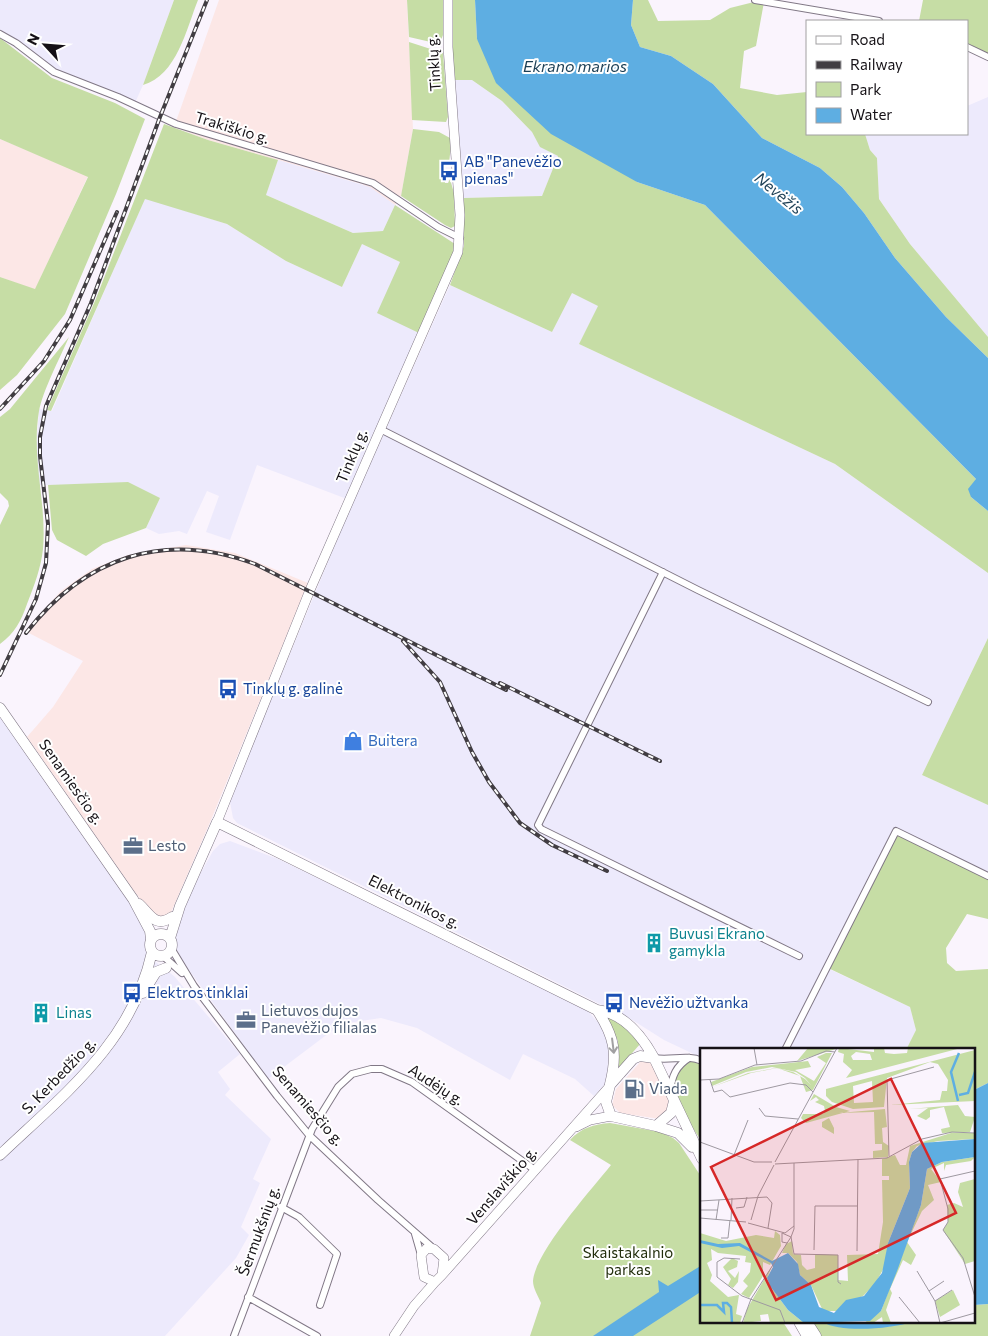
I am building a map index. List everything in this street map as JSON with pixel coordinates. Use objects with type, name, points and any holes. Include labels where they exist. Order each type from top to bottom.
[{"type":"main road","name":"Tinklų g.","points":[[163,939],[180,906],[216,822],[310,590],[453,265],[460,238],[460,215],[447,40],[448,0]]},
{"type":"main road","name":"Senamiesčio g.","points":[[0,708],[136,902],[150,931],[163,939]]},
{"type":"main road","name":"Elektronikos g.","points":[[216,822],[597,1010],[605,1011],[626,1022],[646,1042],[654,1058]]},
{"type":"main road","name":"Senamiesčio g.","points":[[136,902],[160,922],[172,917]]},
{"type":"main road","name":"Tinklų g.","points":[[163,939],[172,917],[180,906]]},
{"type":"main road","name":"Senamiesčio g.","points":[[159,955],[150,946],[163,939]]},
{"type":"main road","points":[[159,955],[163,939]]},
{"type":"main road","name":"S. Kerbedžio g.","points":[[0,1156],[95,1064],[120,1032],[141,987],[159,955]]},
{"type":"main road","name":"S. Kerbedžio g.","points":[[131,1010],[138,1002],[152,976],[166,968]]},
{"type":"main road","points":[[597,1010],[609,1029],[614,1046],[615,1060],[606,1102],[611,1116],[678,1133],[700,1156]]},
{"type":"main road","points":[[610,1085],[633,1059],[640,1056],[654,1058],[700,1156]]},
{"type":"main road","name":"Venslaviškio g.","points":[[442,1274],[610,1085]]},
{"type":"main road","points":[[656,1126],[668,1118],[672,1097]]},
{"type":"main road","name":"Venslaviškio g.","points":[[569,1131],[590,1120],[611,1116]]},
{"type":"main road","points":[[424,1293],[421,1255],[425,1249],[434,1249],[444,1258],[456,1259]]},
{"type":"main road","points":[[394,1336],[424,1293],[442,1274],[444,1258]]},
{"type":"main road","points":[[424,1277],[435,1282]]},
{"type":"main road","points":[[800,1324],[807,1336]]},
{"type":"main road","points":[[808,1324],[816,1336]]},
{"type":"street","points":[[755,0],[873,20]]},
{"type":"street","name":"Trakiškio g.","points":[[0,34],[16,43],[54,72],[118,97],[176,124],[373,183],[438,227],[460,238]]},
{"type":"street","points":[[968,47],[988,57]]},
{"type":"street","points":[[380,429],[663,572],[928,702]]},
{"type":"street","points":[[663,572],[538,825],[799,956]]},
{"type":"street","points":[[786,1048],[896,831],[988,876]]},
{"type":"street","name":"Senamiesčio g.","points":[[163,939],[192,984],[277,1096],[310,1135],[414,1233],[434,1249]]},
{"type":"street","name":"Senamiesčio g.","points":[[159,955],[192,984]]},
{"type":"street","name":"Senamiesčio g.","points":[[166,968],[176,971],[192,984]]},
{"type":"street","points":[[672,1097],[673,1075],[682,1062],[690,1057]]},
{"type":"street","points":[[654,1058],[665,1060],[690,1057],[700,1060]]},
{"type":"street","name":"Audėjų g.","points":[[310,1135],[321,1112],[342,1082],[360,1071],[382,1069],[412,1082],[535,1170]]},
{"type":"street","name":"Šermukšnių g.","points":[[234,1336],[310,1135]]},
{"type":"street","points":[[282,1207],[299,1218],[336,1251],[338,1257],[320,1305]]},
{"type":"street","name":"Senamiesčio g.","points":[[414,1233],[421,1255]]},
{"type":"street","points":[[248,1297],[317,1336]]},
{"type":"shaded area","points":[[0,0],[174,0],[134,105],[54,72],[0,34]]},
{"type":"shaded area","points":[[219,0],[407,0],[413,129],[401,196],[395,205],[362,184],[208,140],[174,127]]},
{"type":"shaded area","points":[[454,80],[472,80],[502,101],[532,132],[540,146],[558,156],[542,196],[464,198]]},
{"type":"shaded area","points":[[988,97],[988,337],[910,244],[879,199],[877,158],[870,150],[865,135],[968,135],[968,106]]},
{"type":"shaded area","points":[[0,139],[88,176],[35,290],[0,277]]},
{"type":"shaded area","points":[[278,160],[370,187],[395,205],[383,231],[353,233],[266,195]]},
{"type":"shaded area","points":[[145,198],[227,224],[286,261],[342,287],[362,244],[400,262],[419,333],[347,499],[257,465],[230,540],[206,532],[219,496],[207,491],[187,534],[179,531],[159,534],[146,528],[160,498],[75,485],[38,485],[36,454],[39,409],[52,411]]},
{"type":"shaded area","points":[[450,285],[552,332],[572,292],[599,306],[579,344],[835,464],[988,573],[988,638],[922,775],[988,805],[988,876],[827,968],[910,1007],[916,1030],[907,1048],[794,1048],[785,1044],[783,1048],[700,1048],[700,1057],[664,1040],[634,1021],[237,823],[233,818],[230,802],[342,528]]},
{"type":"shaded area","points":[[186,545],[235,553],[308,583],[211,820],[169,917],[165,919],[150,912],[131,887],[27,737],[53,707],[83,661],[25,631],[61,591],[92,569],[128,555]]},
{"type":"shaded area","points":[[0,713],[139,916],[149,935],[146,946],[148,956],[174,976],[240,1054],[218,1072],[230,1089],[225,1095],[271,1139],[253,1179],[260,1183],[241,1227],[249,1235],[236,1258],[165,1336],[0,1336]]},
{"type":"shaded area","points":[[230,841],[278,859],[584,1007],[605,1030],[611,1057],[605,1084],[594,1096],[575,1079],[523,1054],[510,1080],[417,1028],[381,1018],[341,1024],[268,1079],[184,963],[177,950],[174,936],[193,887],[213,851],[220,844]]},
{"type":"shaded area","points":[[643,1059],[650,1061],[671,1103],[670,1108],[660,1119],[620,1113],[612,1105],[616,1089]]},
{"type":"green space","points":[[174,0],[198,0],[179,50],[172,62],[155,80],[143,85]]},
{"type":"green space","points":[[407,0],[444,0],[443,35],[440,43],[409,37]]},
{"type":"green space","points":[[452,0],[475,0],[477,39],[637,182],[705,205],[976,479],[971,497],[988,511],[988,573],[835,464],[579,344],[598,306],[572,293],[552,332],[450,285],[464,246],[464,198],[542,196],[558,156],[540,147],[532,132],[502,101],[472,80],[454,80],[450,30]]},
{"type":"green space","points":[[633,0],[648,0],[658,21],[710,20],[730,8],[758,1],[764,2],[756,46],[744,51],[740,88],[777,95],[806,92],[806,135],[865,135],[870,150],[877,158],[879,199],[910,244],[988,337],[988,358],[946,317],[895,258],[864,213],[842,187],[820,168],[762,138],[713,84],[671,56],[640,47],[631,25]]},
{"type":"green space","points":[[923,0],[988,0],[988,58],[968,48],[968,20],[919,20]]},
{"type":"green space","points":[[0,38],[52,78],[115,103],[145,119],[116,194],[65,314],[17,375],[0,390],[0,277],[35,289],[88,177],[0,139]]},
{"type":"green space","points":[[409,42],[443,53],[448,117],[446,122],[412,120]]},
{"type":"green space","points":[[164,124],[208,140],[278,160],[266,195],[353,233],[383,231],[395,205],[455,244],[451,260],[419,333],[377,313],[400,262],[362,244],[342,287],[286,261],[227,224],[145,199],[51,411],[47,410],[95,301]]},
{"type":"green space","points":[[413,129],[439,132],[450,138],[449,163],[444,160],[445,183],[448,183],[450,179],[454,193],[455,226],[451,228],[401,196]]},
{"type":"green space","points":[[69,337],[48,384],[39,411],[37,446],[44,532],[41,563],[35,584],[20,621],[10,636],[0,644],[0,525],[9,506],[8,501],[0,493],[0,417],[10,409]]},
{"type":"green space","points":[[128,482],[160,498],[146,528],[103,544],[86,556],[57,540],[52,530],[48,485]]},
{"type":"green space","points":[[988,638],[988,805],[922,775]]},
{"type":"green space","points":[[896,831],[988,876],[988,919],[967,914],[946,948],[947,963],[956,971],[988,969],[988,1083],[976,1089],[976,1048],[907,1048],[916,1030],[910,1007],[826,967]]},
{"type":"green space","points":[[604,1013],[632,1032],[641,1043],[618,1069],[618,1041]]},
{"type":"green space","points":[[693,1061],[700,1064],[700,1139],[689,1122],[678,1098],[675,1086],[676,1075],[681,1067]]},
{"type":"green space","name":"Skaistakalnio parkas","points":[[610,1123],[660,1132],[673,1138],[679,1143],[700,1175],[700,1324],[784,1324],[792,1336],[530,1336],[541,1303],[533,1281],[543,1254],[578,1205],[611,1165],[570,1140],[588,1127]]},
{"type":"green space","points":[[988,1304],[988,1336],[820,1336],[813,1324],[886,1327],[901,1324],[976,1324],[976,1305]]},
{"type":"water","name":"Ekrano marios","points":[[475,0],[633,0],[631,25],[640,47],[671,56],[713,84],[762,138],[820,168],[842,187],[864,213],[895,258],[946,317],[988,358],[988,511],[971,497],[968,489],[976,479],[705,205],[637,182],[551,134],[496,83],[477,39]]},
{"type":"water","points":[[988,1083],[988,1304],[976,1305],[976,1089]]},
{"type":"water","points":[[700,1266],[700,1292],[633,1336],[593,1336],[659,1292],[658,1280],[668,1286]]},
{"type":"water","points":[[828,1324],[903,1324],[866,1329],[841,1328]]},
{"type":"railway","points":[[0,675],[36,599],[46,563],[48,524],[40,456],[40,437],[46,406],[91,303],[160,117],[207,0]]},
{"type":"railway","points":[[0,409],[44,361],[70,320],[117,212]]},
{"type":"railway","points":[[26,633],[49,607],[74,585],[100,569],[128,557],[158,551],[189,550],[221,554],[255,564],[506,690]]},
{"type":"railway","points":[[403,641],[440,682],[472,752],[489,782],[520,823],[552,845],[607,871]]},
{"type":"railway","points":[[500,683],[660,761]]},
{"type":"place","name":"AB \"Panevėžio pienas\"","points":[[449,171]]},
{"type":"place","name":"Tinklų g. galinė","points":[[228,689]]},
{"type":"place","name":"Buitera","points":[[353,741]]},
{"type":"place","name":"Lesto","points":[[133,846]]},
{"type":"place","name":"Buvusi Ekrano gamykla","points":[[654,943]]},
{"type":"place","name":"Elektros tinklai","points":[[132,993]]},
{"type":"place","name":"Nevėžio užtvanka","points":[[614,1003]]},
{"type":"place","name":"Linas","points":[[41,1013]]},
{"type":"place","name":"Lietuvos dujos Panevėžio filialas","points":[[246,1020]]},
{"type":"place","name":"Viada","points":[[634,1089]]},
{"type":"water label","name":"Nevėžis","points":[[779,193]]}]
